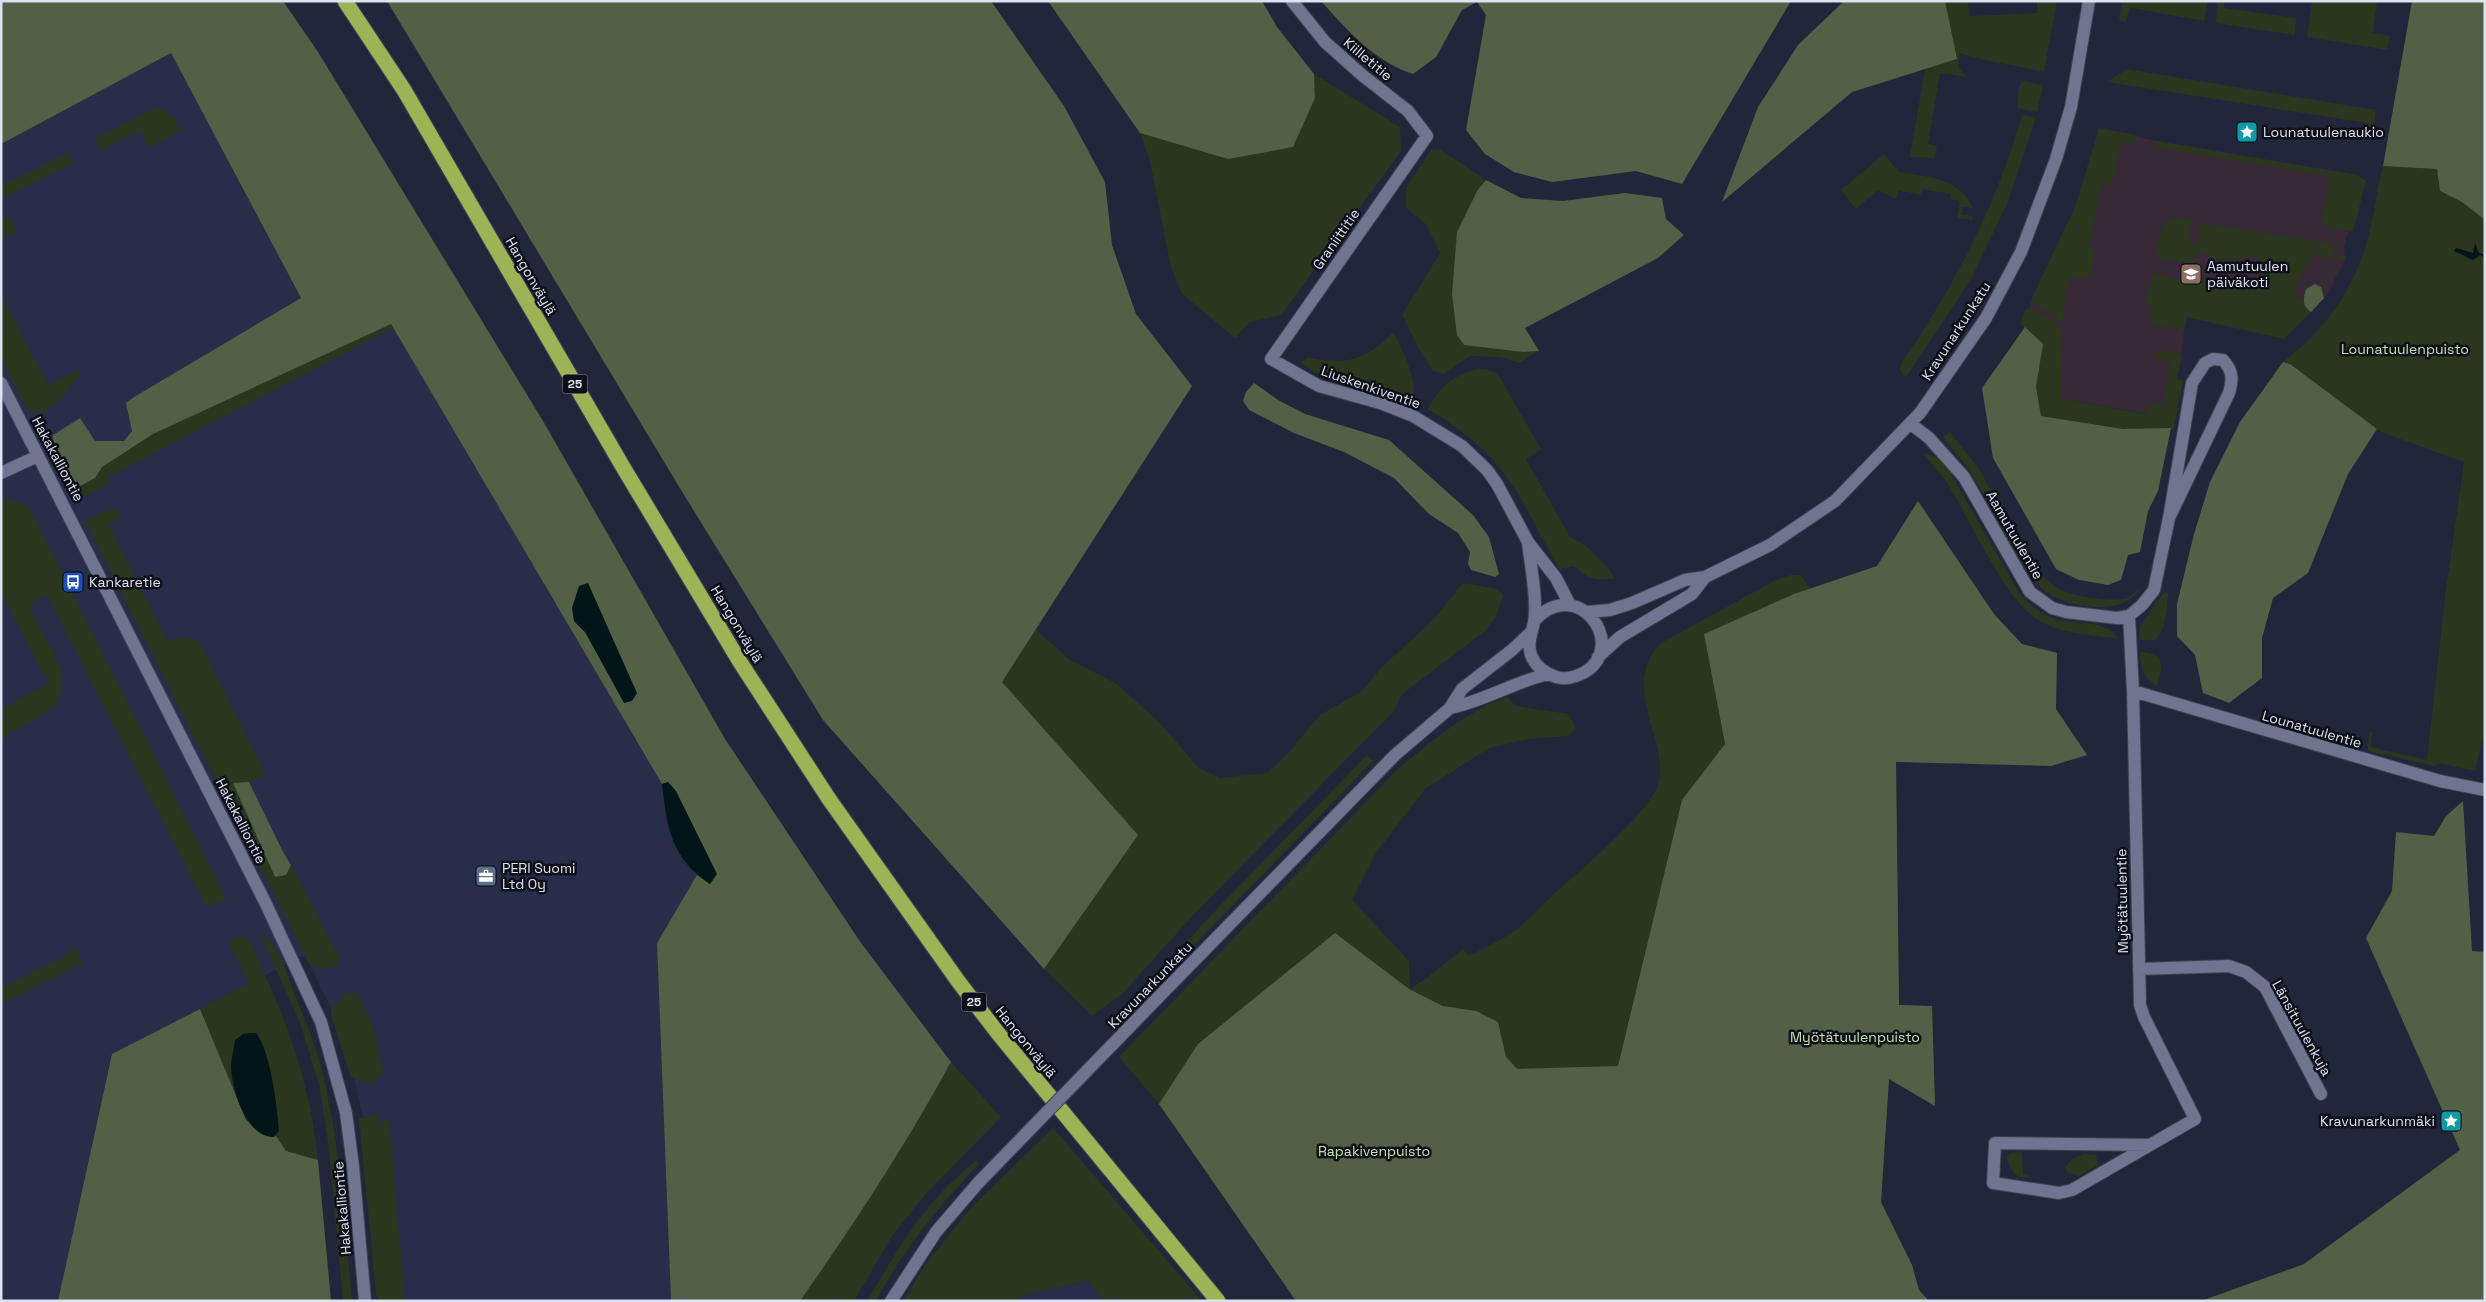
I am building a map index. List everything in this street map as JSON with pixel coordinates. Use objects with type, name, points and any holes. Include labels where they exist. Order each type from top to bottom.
[{"type":"highway","name":"Hangonväylä","points":[[345,1],[404,90],[622,466],[740,662],[812,774],[958,981],[1066,1117],[1218,1301]]},
{"type":"highway","name":"Hangonväylä","points":[[1157,1226],[1231,1301]]},
{"type":"street","name":"Kiilletitie","points":[[1292,1],[1325,42],[1362,75],[1408,111],[1427,136]]},
{"type":"street","name":"Kravunarkunkatu","points":[[1587,612],[1610,610],[1632,603],[1685,580],[1705,577],[1770,544],[1835,501],[1911,424],[1986,318],[2021,252],[2056,159],[2071,107],[2090,1]]},
{"type":"street","name":"Graniittitie","points":[[1271,359],[1427,136]]},
{"type":"street","name":"Liuskenkiventie","points":[[1271,359],[1319,386],[1380,403],[1413,416],[1462,446],[1487,470],[1511,508],[1528,542],[1556,578],[1570,605]]},
{"type":"street","points":[[2128,616],[2142,605],[2154,590],[2169,518],[2192,383],[2205,363],[2213,359],[2224,360],[2230,368],[2233,380],[2229,393],[2169,518]]},
{"type":"street","name":"Hakakalliontie","points":[[1,383],[265,902],[321,1022],[346,1112],[353,1166],[364,1301]]},
{"type":"street","name":"Aamutuulentie","points":[[1911,424],[1929,438],[1964,477],[2020,576],[2035,596],[2052,608],[2066,612],[2110,618],[2128,616]]},
{"type":"street","points":[[1,473],[38,456]]},
{"type":"street","name":"Liuskenkiventie","points":[[1528,542],[1532,627]]},
{"type":"street","name":"Kravunarkunkatu","points":[[1598,657],[1620,637],[1692,594],[1705,577]]},
{"type":"street","points":[[1570,605],[1587,612],[1596,621],[1602,645],[1598,657],[1588,670],[1579,675],[1559,678],[1548,674],[1538,667],[1529,645],[1532,627],[1550,608],[1570,605]]},
{"type":"street","name":"Myötätuulentie","points":[[2128,616],[2133,691],[2140,1005],[2144,1017],[2195,1119],[2072,1190],[2059,1193],[1993,1184],[1995,1143],[2149,1145]]},
{"type":"street","name":"Kravunarkunkatu","points":[[891,1301],[936,1232],[978,1183],[1381,770],[1422,731],[1450,708],[1462,689],[1512,650],[1532,627]]},
{"type":"street","name":"Kravunarkunkatu","points":[[1450,708],[1469,704],[1508,686],[1548,674]]},
{"type":"street","name":"Lounatuulentie","points":[[2133,691],[2440,781],[2485,790]]},
{"type":"street","name":"Länsituulenkuja","points":[[2139,969],[2229,966],[2246,972],[2265,987],[2321,1094]]},
{"type":"shaded area","points":[[171,53],[301,299],[134,397],[391,324],[662,784],[720,889],[657,943],[671,1301],[378,1301],[363,1119],[344,1034],[305,955],[112,1054],[58,1301],[1,1301],[1,142]]},
{"type":"shaded area","name":"Aamutuulen päiväkoti","points":[[2099,128],[2157,141],[2357,175],[2366,181],[2353,231],[2348,232],[2344,246],[2345,260],[2331,287],[2324,298],[2284,339],[2186,317],[2172,418],[2062,399],[2062,365],[2025,327],[2032,298],[2076,205]]},
{"type":"shaded area","points":[[2475,243],[2479,253],[2485,255],[2485,258],[2480,255],[2473,260],[2454,251],[2456,248],[2473,253]]},
{"type":"shaded area","points":[[588,583],[637,693],[632,701],[624,703],[585,632],[574,621],[572,608],[579,586]]},
{"type":"shaded area","points":[[668,782],[676,791],[717,874],[710,884],[687,864],[673,841],[666,815],[662,784]]},
{"type":"shaded area","points":[[256,1033],[266,1053],[269,1066],[275,1094],[279,1131],[273,1137],[263,1135],[248,1121],[234,1088],[231,1061],[235,1040],[243,1034]]},
{"type":"shaded area","points":[[1088,1281],[1104,1301],[1019,1301],[1019,1296]]},
{"type":"green space","points":[[1,1],[283,1],[318,52],[543,421],[725,739],[861,943],[951,1062],[879,1184],[800,1301],[671,1301],[657,943],[697,875],[710,884],[716,874],[668,782],[662,784],[391,324],[153,434],[102,467],[95,478],[71,491],[50,451],[53,435],[80,418],[95,441],[124,441],[132,431],[126,403],[301,298],[171,53],[1,144]],"holes":[[[588,583],[585,632],[574,621],[579,587]]]},
{"type":"green space","points":[[387,1],[991,1],[1064,106],[1105,182],[1112,245],[1136,314],[1192,386],[1002,682],[1138,835],[1044,969],[823,720],[681,490]]},
{"type":"green space","points":[[1048,1],[1262,1],[1277,27],[1314,74],[1315,98],[1293,147],[1228,159],[1140,133]]},
{"type":"green space","points":[[1321,1],[1791,1],[1682,184],[1636,171],[1552,182],[1514,172],[1485,154],[1466,130],[1486,15],[1477,2],[1462,10],[1436,57],[1413,74],[1386,62],[1362,44]]},
{"type":"green space","points":[[1844,1],[1945,1],[1957,59],[1852,92],[1722,202],[1758,107],[1798,45]]},
{"type":"green space","points":[[1945,1],[1968,1],[1969,16],[2037,13],[2037,1],[2057,1],[2044,72],[1960,53],[1959,67],[1968,77],[1940,73],[1928,144],[1937,146],[1935,158],[1910,157],[1925,69],[1956,59]]},
{"type":"green space","points":[[2122,1],[2208,1],[2204,21],[2131,8],[2125,22],[2119,20]]},
{"type":"green space","points":[[2217,1],[2224,1],[2224,8],[2296,18],[2295,35],[2216,23]]},
{"type":"green space","points":[[2312,1],[2377,1],[2373,33],[2390,36],[2387,50],[2307,37]]},
{"type":"green space","points":[[2412,1],[2485,1],[2485,220],[2462,202],[2440,191],[2437,169],[2383,166]]},
{"type":"green space","points":[[2127,69],[2376,110],[2374,129],[2361,122],[2107,82]]},
{"type":"green space","points":[[1314,74],[1400,127],[1401,151],[1281,315],[1250,322],[1235,338],[1182,294],[1171,268],[1150,161],[1140,133],[1228,159],[1315,98]]},
{"type":"green space","points":[[2022,81],[2043,85],[2037,112],[2017,108],[2019,87]]},
{"type":"green space","points":[[157,107],[172,116],[181,131],[149,148],[140,131],[101,150],[95,138]]},
{"type":"green space","points":[[2022,115],[2036,117],[2008,202],[1971,279],[1906,377],[1900,370],[1902,362],[1939,304],[1972,244],[2000,181]]},
{"type":"green space","points":[[2099,128],[2136,135],[2134,144],[2121,142],[2113,185],[2101,183],[2089,248],[2095,249],[2090,278],[2069,277],[2062,322],[2033,303],[2032,298],[2076,205]]},
{"type":"green space","points":[[2157,141],[2357,175],[2366,181],[2353,231],[2326,228],[2330,225],[2322,224],[2330,176],[2155,147]]},
{"type":"green space","points":[[1439,149],[1486,180],[1477,191],[1457,232],[1496,347],[1523,352],[1539,351],[1519,363],[1500,357],[1470,356],[1444,374],[1433,371],[1420,351],[1402,315],[1440,253],[1426,224],[1406,208],[1406,188],[1431,150]]},
{"type":"green space","points":[[67,153],[72,164],[1,199],[1,186]]},
{"type":"green space","points":[[1884,154],[1899,172],[1932,178],[1960,190],[1968,198],[1973,208],[1963,207],[1962,215],[1973,216],[1972,220],[1957,218],[1960,201],[1950,199],[1951,194],[1922,189],[1921,195],[1898,190],[1897,199],[1878,190],[1856,209],[1841,190]]},
{"type":"green space","name":"Lounatuulenpuisto","points":[[2383,166],[2437,169],[2440,191],[2462,202],[2485,220],[2485,727],[2475,771],[2439,763],[2434,766],[2368,751],[2369,732],[2372,732],[2371,747],[2427,760],[2445,597],[2464,462],[2381,432],[2290,364],[2283,362],[2320,328],[2338,304],[2354,276],[2365,249]]},
{"type":"green space","points":[[1486,180],[1521,198],[1563,201],[1625,193],[1662,198],[1666,219],[1684,235],[1658,258],[1525,328],[1539,351],[1523,352],[1464,345],[1457,335],[1452,294],[1457,232],[1477,191]]},
{"type":"green space","points":[[10,217],[17,232],[1,239],[1,221]]},
{"type":"green space","points":[[2175,218],[2192,219],[2188,244],[2196,245],[2200,223],[2333,244],[2332,253],[2345,256],[2345,260],[2331,256],[2328,262],[2320,256],[2321,254],[2316,253],[2295,285],[2296,298],[2303,301],[2311,312],[2284,339],[2187,317],[2184,330],[2155,325],[2151,320],[2151,307],[2145,306],[2153,274],[2179,280],[2185,276],[2262,289],[2259,263],[2255,255],[2236,261],[2223,259],[2222,261],[2213,260],[2213,255],[2195,252],[2193,264],[2156,258],[2158,240],[2162,229],[2169,221]]},
{"type":"green space","points":[[2315,284],[2321,287],[2324,298],[2311,312],[2305,305],[2304,296],[2306,289]]},
{"type":"green space","points":[[1,295],[48,385],[80,369],[81,372],[66,392],[53,406],[45,411],[31,412],[26,407],[1,357]]},
{"type":"green space","points":[[2030,307],[2062,327],[2060,345],[2062,399],[2146,414],[2148,403],[2163,405],[2171,362],[2155,360],[2159,351],[2177,353],[2182,356],[2177,379],[2183,381],[2174,429],[2123,429],[2041,416],[2036,387],[2043,344],[2020,323],[2025,310]]},
{"type":"green space","points":[[391,324],[393,328],[108,477],[109,484],[78,500],[74,499],[71,491],[95,478],[102,467],[153,434]]},
{"type":"green space","points":[[2025,327],[2043,344],[2036,387],[2041,416],[2123,429],[2171,428],[2158,491],[2148,511],[2140,552],[2128,555],[2121,580],[2108,585],[2079,580],[2056,569],[1993,458],[1982,388]]},
{"type":"green space","points":[[1393,332],[1411,375],[1414,403],[1327,377],[1301,363],[1307,357],[1333,361],[1365,355]]},
{"type":"green space","points":[[2283,362],[2290,364],[2377,429],[2348,474],[2308,573],[2273,598],[2262,638],[2262,678],[2229,703],[2203,693],[2195,655],[2177,636],[2177,604],[2194,534],[2210,482],[2240,422]]},
{"type":"green space","points":[[1484,369],[1495,372],[1502,381],[1541,449],[1526,459],[1570,537],[1585,545],[1610,570],[1614,578],[1602,580],[1592,578],[1583,574],[1574,566],[1560,569],[1524,504],[1492,458],[1466,435],[1428,409],[1438,393],[1450,381],[1466,373]]},
{"type":"green space","points":[[1254,383],[1278,400],[1305,414],[1389,440],[1473,515],[1489,537],[1499,574],[1495,577],[1471,570],[1468,564],[1470,552],[1458,533],[1429,514],[1394,478],[1344,452],[1294,433],[1249,410],[1243,401],[1246,392]]},
{"type":"green space","points":[[1950,432],[1979,469],[2035,568],[2048,581],[2062,590],[2092,598],[2122,599],[2129,597],[2142,587],[2138,592],[2122,603],[2109,607],[2095,607],[2069,602],[2045,591],[2025,569],[1973,476],[1943,436]]},
{"type":"green space","points":[[1924,453],[1939,459],[1948,469],[2019,593],[2026,601],[2038,611],[2048,616],[2106,628],[2113,632],[2118,639],[2058,629],[2040,621],[2026,610],[2000,577],[1955,496]]},
{"type":"green space","points":[[10,499],[27,506],[33,515],[226,898],[215,905],[205,904],[47,595],[32,602],[31,611],[48,641],[60,670],[62,684],[59,698],[50,710],[11,732],[1,742],[1,709],[49,684],[1,593],[1,500]]},
{"type":"green space","points":[[1918,501],[1994,614],[2022,644],[2057,653],[2056,709],[2087,755],[2051,766],[1896,762],[1899,1005],[1932,1006],[1935,1106],[1889,1079],[1881,1202],[1912,1265],[1919,1290],[1929,1301],[1296,1301],[1159,1104],[1198,1044],[1335,933],[1409,989],[1443,1006],[1476,1011],[1498,1022],[1506,1057],[1517,1069],[1618,1066],[1682,800],[1725,744],[1704,634],[1794,594],[1877,566]]},
{"type":"green space","points":[[115,509],[122,517],[108,524],[168,642],[180,637],[198,640],[266,775],[249,782],[234,783],[286,875],[291,865],[340,959],[335,966],[323,968],[310,965],[85,521],[103,511]]},
{"type":"green space","points":[[1877,566],[1896,761],[1899,1005],[1932,1006],[1935,1106],[1889,1079],[1881,1202],[1912,1265],[1919,1290],[1929,1301],[1296,1301],[1159,1104],[1119,1057],[1396,771],[1462,720],[1507,697],[1516,706],[1568,714],[1574,723],[1575,730],[1568,736],[1528,739],[1489,748],[1425,789],[1376,853],[1352,900],[1409,961],[1410,989],[1463,949],[1469,956],[1513,932],[1626,828],[1651,799],[1657,787],[1660,769],[1658,752],[1648,715],[1644,678],[1649,661],[1661,643],[1776,580],[1791,575],[1801,575],[1810,589]],"holes":[[[1704,634],[1810,966],[1682,800],[1725,744]],[[1413,991],[1443,1006],[1498,1022],[1506,1057],[1514,1067]]]},
{"type":"green space","points":[[1463,583],[1498,589],[1503,596],[1496,616],[1485,631],[1401,695],[1395,710],[1196,912],[1123,993],[1092,1016],[1044,969],[1137,835],[1001,682],[1036,630],[1070,660],[1117,684],[1159,722],[1199,768],[1220,778],[1267,773],[1290,751],[1320,715],[1361,692],[1382,667],[1433,620]]},
{"type":"green space","points":[[2164,592],[2168,594],[2162,631],[2155,640],[2139,640],[2140,626]]},
{"type":"green space","points":[[2140,652],[2154,655],[2160,661],[2161,672],[2157,686],[2148,680],[2143,672]]},
{"type":"green space","points":[[1367,755],[1373,761],[1129,1012],[1125,1009],[1212,914]]},
{"type":"green space","points":[[249,782],[291,865],[286,875],[275,877],[233,783]]},
{"type":"green space","points":[[2463,801],[2472,951],[2485,952],[2485,1301],[2201,1301],[2304,1264],[2460,1150],[2366,938],[2392,891],[2396,832],[2434,836],[2446,816]]},
{"type":"green space","points":[[260,934],[267,938],[277,950],[311,1034],[320,1063],[333,1122],[337,1151],[352,1301],[343,1301],[328,1142],[319,1084],[300,1023]]},
{"type":"green space","points":[[240,936],[248,938],[273,992],[293,1046],[309,1101],[318,1160],[286,1151],[276,1136],[278,1116],[273,1084],[256,1033],[231,1069],[239,1104],[200,1009],[249,983],[228,942]]},
{"type":"green space","points":[[75,948],[83,963],[1,1004],[1,988],[69,954],[68,951]]},
{"type":"green space","points":[[357,992],[373,1026],[383,1072],[374,1084],[351,1078],[331,1015],[331,1009],[345,994]]},
{"type":"green space","points":[[200,1009],[246,1120],[273,1137],[276,1136],[286,1151],[318,1160],[331,1301],[58,1301],[112,1054]]},
{"type":"green space","points":[[951,1062],[1001,1117],[923,1197],[892,1236],[854,1301],[800,1301],[879,1184]]},
{"type":"green space","points":[[377,1114],[378,1122],[389,1120],[405,1301],[377,1301],[359,1119]]},
{"type":"green space","points":[[1053,1128],[1202,1301],[1104,1301],[1088,1281],[1019,1296],[1019,1301],[903,1301],[927,1262],[969,1210]]},
{"type":"green space","points":[[2022,1152],[2023,1174],[2031,1175],[2027,1178],[2022,1178],[2016,1174],[2006,1157],[2011,1153]]},
{"type":"green space","points":[[2084,1154],[2096,1155],[2098,1165],[2079,1176],[2067,1172],[2065,1167],[2072,1159]]},
{"type":"green space","points":[[976,1160],[979,1164],[950,1196],[910,1246],[876,1301],[867,1301],[900,1246],[928,1207]]},
{"type":"place","name":"Lounatuulenaukio","points":[[2247,132]]},
{"type":"place","name":"Aamutuulen päiväkoti","points":[[2191,274]]},
{"type":"place","name":"Kankaretie","points":[[73,582]]},
{"type":"place","name":"PERI Suomi Ltd Oy","points":[[486,876]]},
{"type":"place","name":"Kravunarkunmäki","points":[[2451,1121]]},
{"type":"park label","name":"Myötätuulenpuisto","points":[[1855,1037]]},
{"type":"park label","name":"Rapakivenpuisto","points":[[1374,1151]]}]
